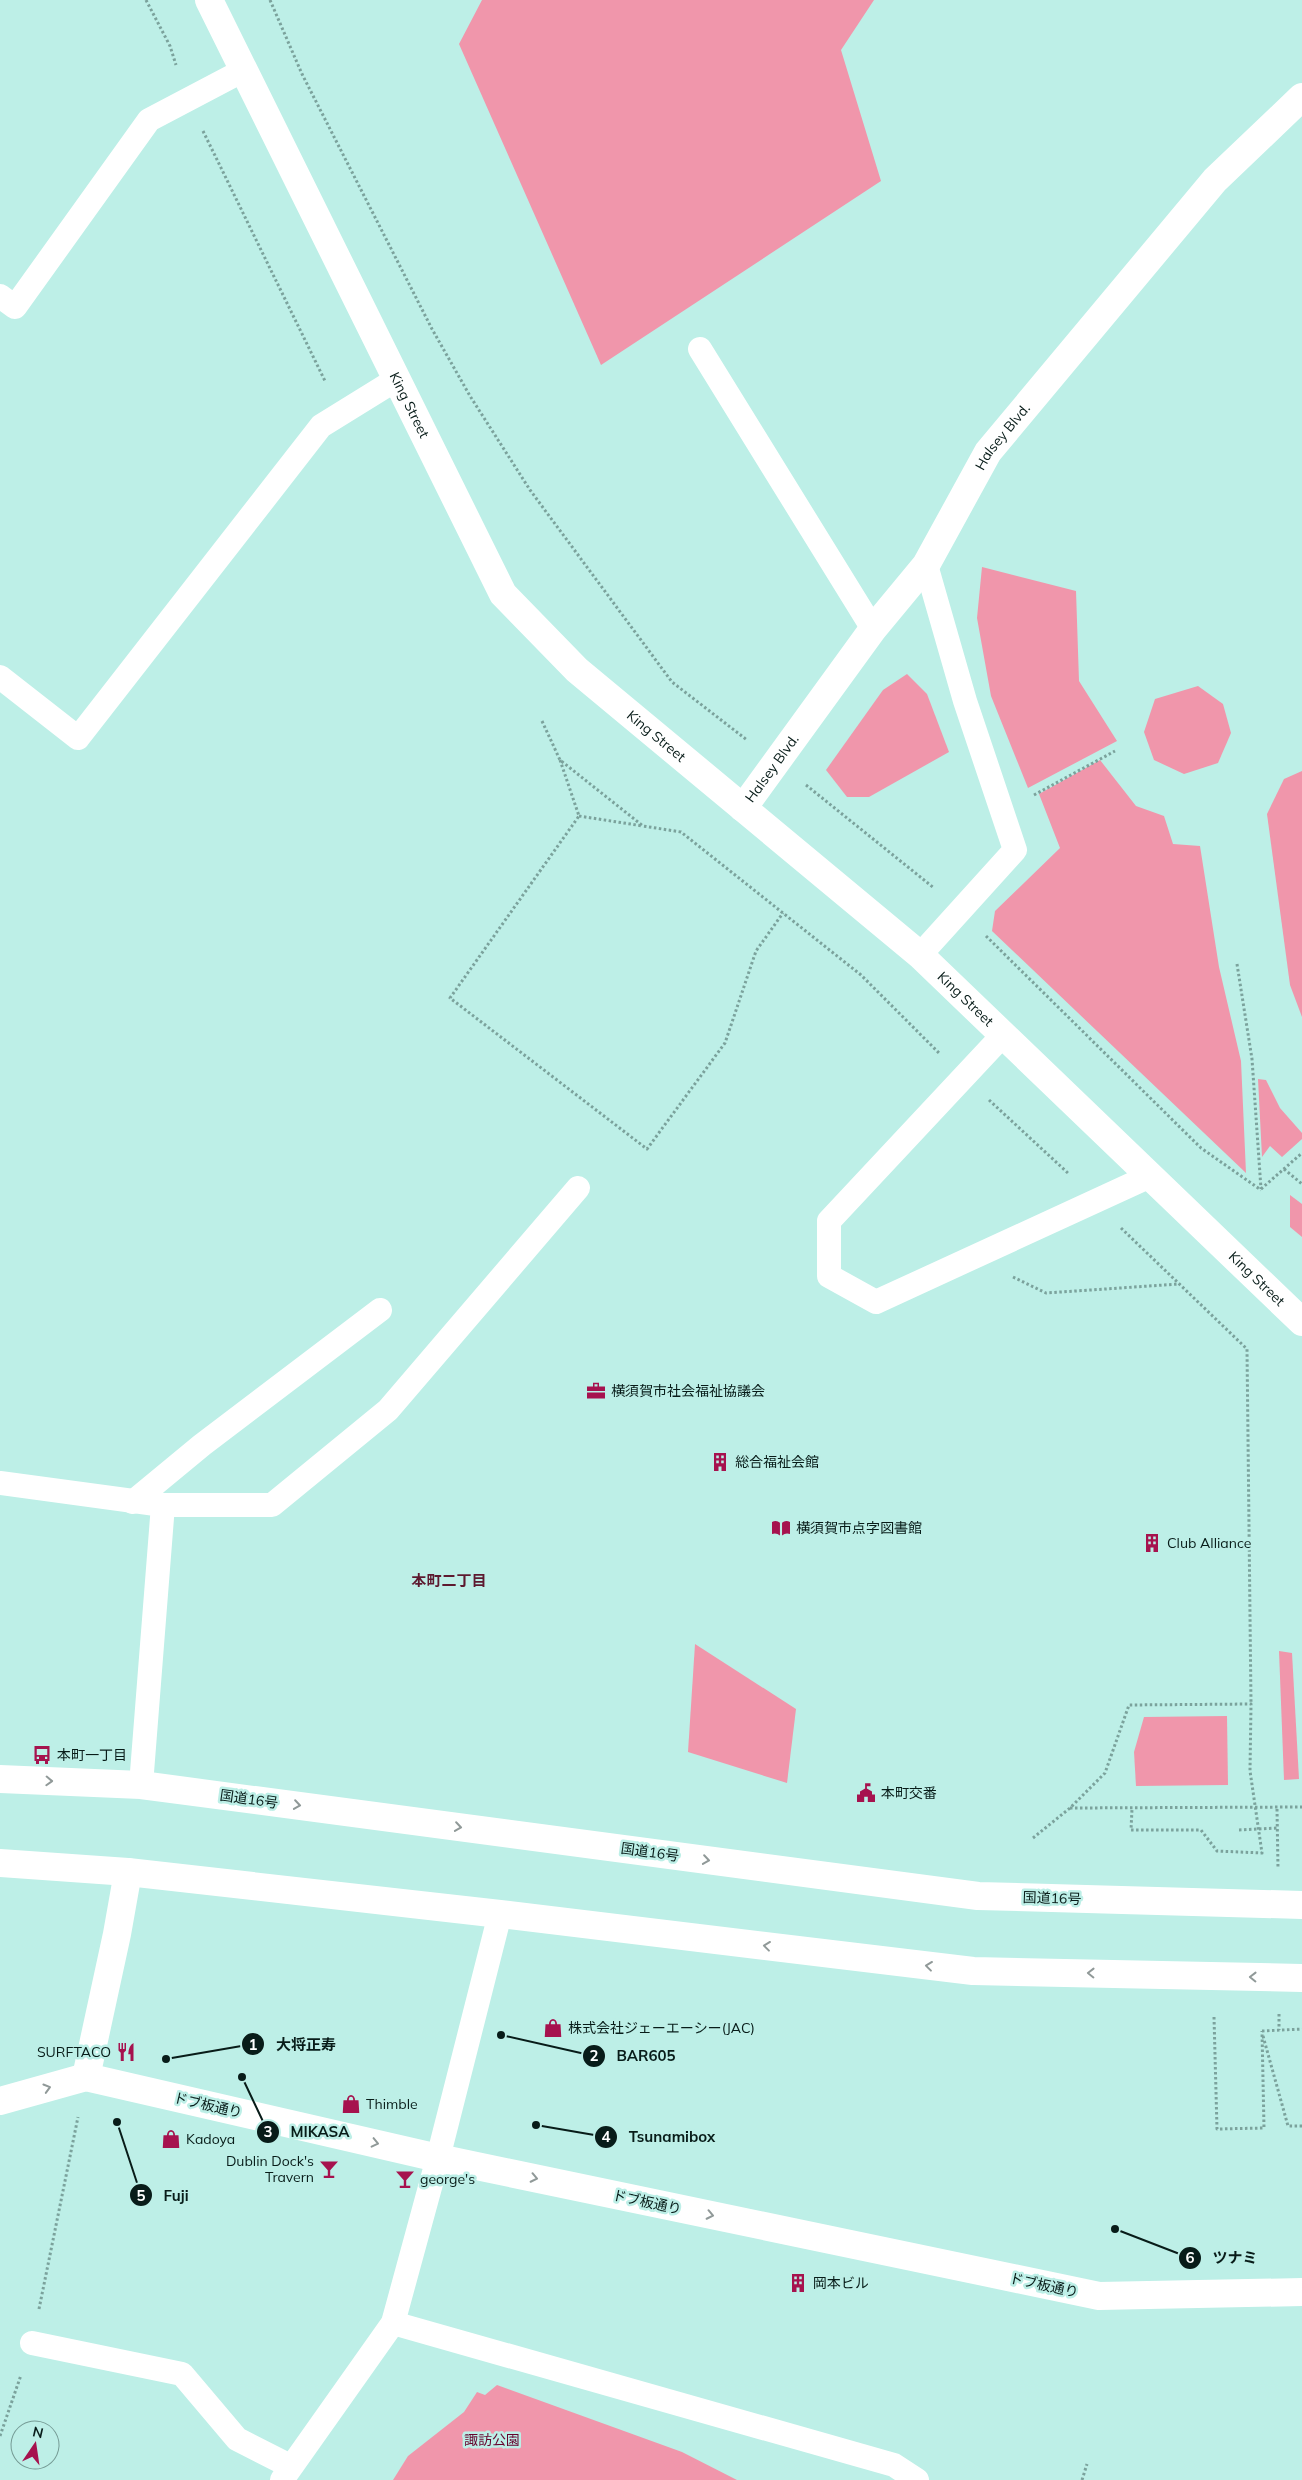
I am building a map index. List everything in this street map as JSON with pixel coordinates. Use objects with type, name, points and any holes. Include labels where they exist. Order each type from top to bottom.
[{"type":"main road","name":"King Street","points":[[209,0],[503,594],[577,670],[920,955],[1302,1322]]},
{"type":"main road","name":"Halsey Blvd.","points":[[743,808],[874,629],[926,565],[988,452],[1215,180],[1302,97]]},
{"type":"main road","name":"国道16号","points":[[0,1779],[141,1785],[978,1896],[1302,1905]]},
{"type":"main road","points":[[0,1863],[128,1872],[500,1914],[973,1971],[1302,1978]]},
{"type":"main road","points":[[86,2077],[117,1934],[128,1872]]},
{"type":"main road","name":"ドブ板通り","points":[[0,2102],[86,2077],[438,2158],[1099,2296],[1302,2292]]},
{"type":"lane","points":[[0,296],[15,307],[149,120],[244,70]]},
{"type":"lane","points":[[700,349],[874,629]]},
{"type":"lane","points":[[0,677],[78,738],[321,426],[396,379]]},
{"type":"lane","points":[[920,955],[1015,850],[965,701],[926,565]]},
{"type":"lane","points":[[1003,1035],[829,1221],[829,1276],[876,1302],[1150,1176]]},
{"type":"lane","points":[[0,1483],[163,1505],[272,1505],[388,1410],[578,1188]]},
{"type":"lane","points":[[133,1502],[202,1445],[380,1310]]},
{"type":"lane","points":[[141,1785],[163,1505]]},
{"type":"lane","points":[[32,2343],[182,2374],[238,2439],[286,2473],[393,2323],[438,2158],[500,1914]]},
{"type":"lane","points":[[393,2323],[894,2465],[918,2480]]},
{"type":"path","points":[[146,0],[170,46],[187,100],[341,413]]},
{"type":"path","points":[[270,0],[302,74],[432,329],[470,396],[530,490],[672,682],[750,743]]},
{"type":"path","points":[[542,721],[560,760],[579,816]]},
{"type":"path","points":[[1032,796],[1115,751]]},
{"type":"path","points":[[560,760],[643,826]]},
{"type":"path","points":[[798,779],[960,910],[1201,1148],[1261,1190]]},
{"type":"path","points":[[579,816],[681,832],[861,975]]},
{"type":"path","points":[[579,816],[450,998],[647,1149],[724,1043],[756,952],[783,913]]},
{"type":"path","points":[[1237,964],[1252,1059],[1261,1190]]},
{"type":"path","points":[[1261,1190],[1302,1153]]},
{"type":"path","points":[[1284,1170],[1302,1184]]},
{"type":"path","points":[[1120,1226],[1247,1350],[1250,1771],[1262,1853],[1217,1851],[1201,1830],[1131,1830],[1132,1809]]},
{"type":"path","points":[[1010,1276],[1046,1293],[1179,1284]]},
{"type":"path","points":[[1033,1838],[1070,1808],[1104,1773],[1129,1705],[1251,1704]]},
{"type":"path","points":[[1070,1808],[1302,1807]]},
{"type":"path","points":[[1239,1830],[1278,1828]]},
{"type":"path","points":[[1214,2017],[1217,2128],[1264,2128],[1262,2031]]},
{"type":"path","points":[[1262,2031],[1302,2029]]},
{"type":"path","points":[[1262,2031],[1288,2126],[1302,2126]]},
{"type":"path","points":[[0,2436],[32,2343],[86,2077]]},
{"type":"path","points":[[1082,2480],[1087,2464]]},
{"type":"green space","points":[[482,0],[874,0],[841,50],[881,181],[601,365],[459,44]]},
{"type":"green space","points":[[982,567],[1076,591],[1079,681],[1117,741],[1028,788],[991,696],[977,618]]},
{"type":"green space","points":[[907,674],[927,694],[949,752],[869,797],[847,797],[826,770],[883,690]]},
{"type":"green space","points":[[1198,686],[1223,704],[1231,733],[1218,763],[1184,774],[1154,760],[1144,732],[1155,699]]},
{"type":"green space","points":[[1100,760],[1136,806],[1164,816],[1173,844],[1200,846],[1219,967],[1241,1061],[1246,1173],[992,931],[995,911],[1060,848],[1039,794]]},
{"type":"green space","points":[[1302,771],[1302,1017],[1290,985],[1267,814],[1284,779]]},
{"type":"green space","points":[[1258,1079],[1266,1080],[1280,1108],[1302,1133],[1302,1139],[1282,1157],[1270,1146],[1262,1157]]},
{"type":"green space","points":[[1290,1195],[1302,1204],[1302,1237],[1290,1227]]},
{"type":"green space","points":[[695,1644],[796,1709],[787,1783],[688,1752]]},
{"type":"green space","points":[[1279,1651],[1292,1653],[1299,1779],[1284,1780]]},
{"type":"green space","points":[[1227,1716],[1228,1785],[1136,1786],[1134,1752],[1144,1717]]},
{"type":"green space","name":"諏訪公園","points":[[497,2385],[682,2452],[737,2480],[393,2480],[408,2456],[464,2412],[477,2392],[485,2395]]},
{"type":"place","name":"横須賀市社会福祉協議会","points":[[596,1391]]},
{"type":"place","name":"総合福祉会館","points":[[720,1462]]},
{"type":"place","name":"横須賀市点字図書館","points":[[781,1528]]},
{"type":"place","name":"Club Alliance","points":[[1152,1543]]},
{"type":"place","name":"本町一丁目","points":[[42,1755]]},
{"type":"place","name":"本町交番","points":[[866,1793]]},
{"type":"place","name":"株式会社ジェーエーシー(JAC)","points":[[553,2028]]},
{"type":"place","name":"BAR605","points":[[501,2035]]},
{"type":"place","name":"SURFTACO","points":[[126,2052]]},
{"type":"place","name":"大将正寿","points":[[166,2059]]},
{"type":"place","name":"MIKASA","points":[[242,2077]]},
{"type":"place","name":"Thimble","points":[[351,2104]]},
{"type":"place","name":"Fuji","points":[[117,2122]]},
{"type":"place","name":"Tsunamibox","points":[[536,2125]]},
{"type":"place","name":"Kadoya","points":[[171,2139]]},
{"type":"place","name":"Dublin Dock's Travern","points":[[329,2169]]},
{"type":"place","name":"george's","points":[[405,2179]]},
{"type":"place","name":"ツナミ","points":[[1115,2229]]},
{"type":"place","name":"岡本ビル","points":[[798,2283]]},
{"type":"district","name":"本町二丁目","points":[[449,1580]]}]
